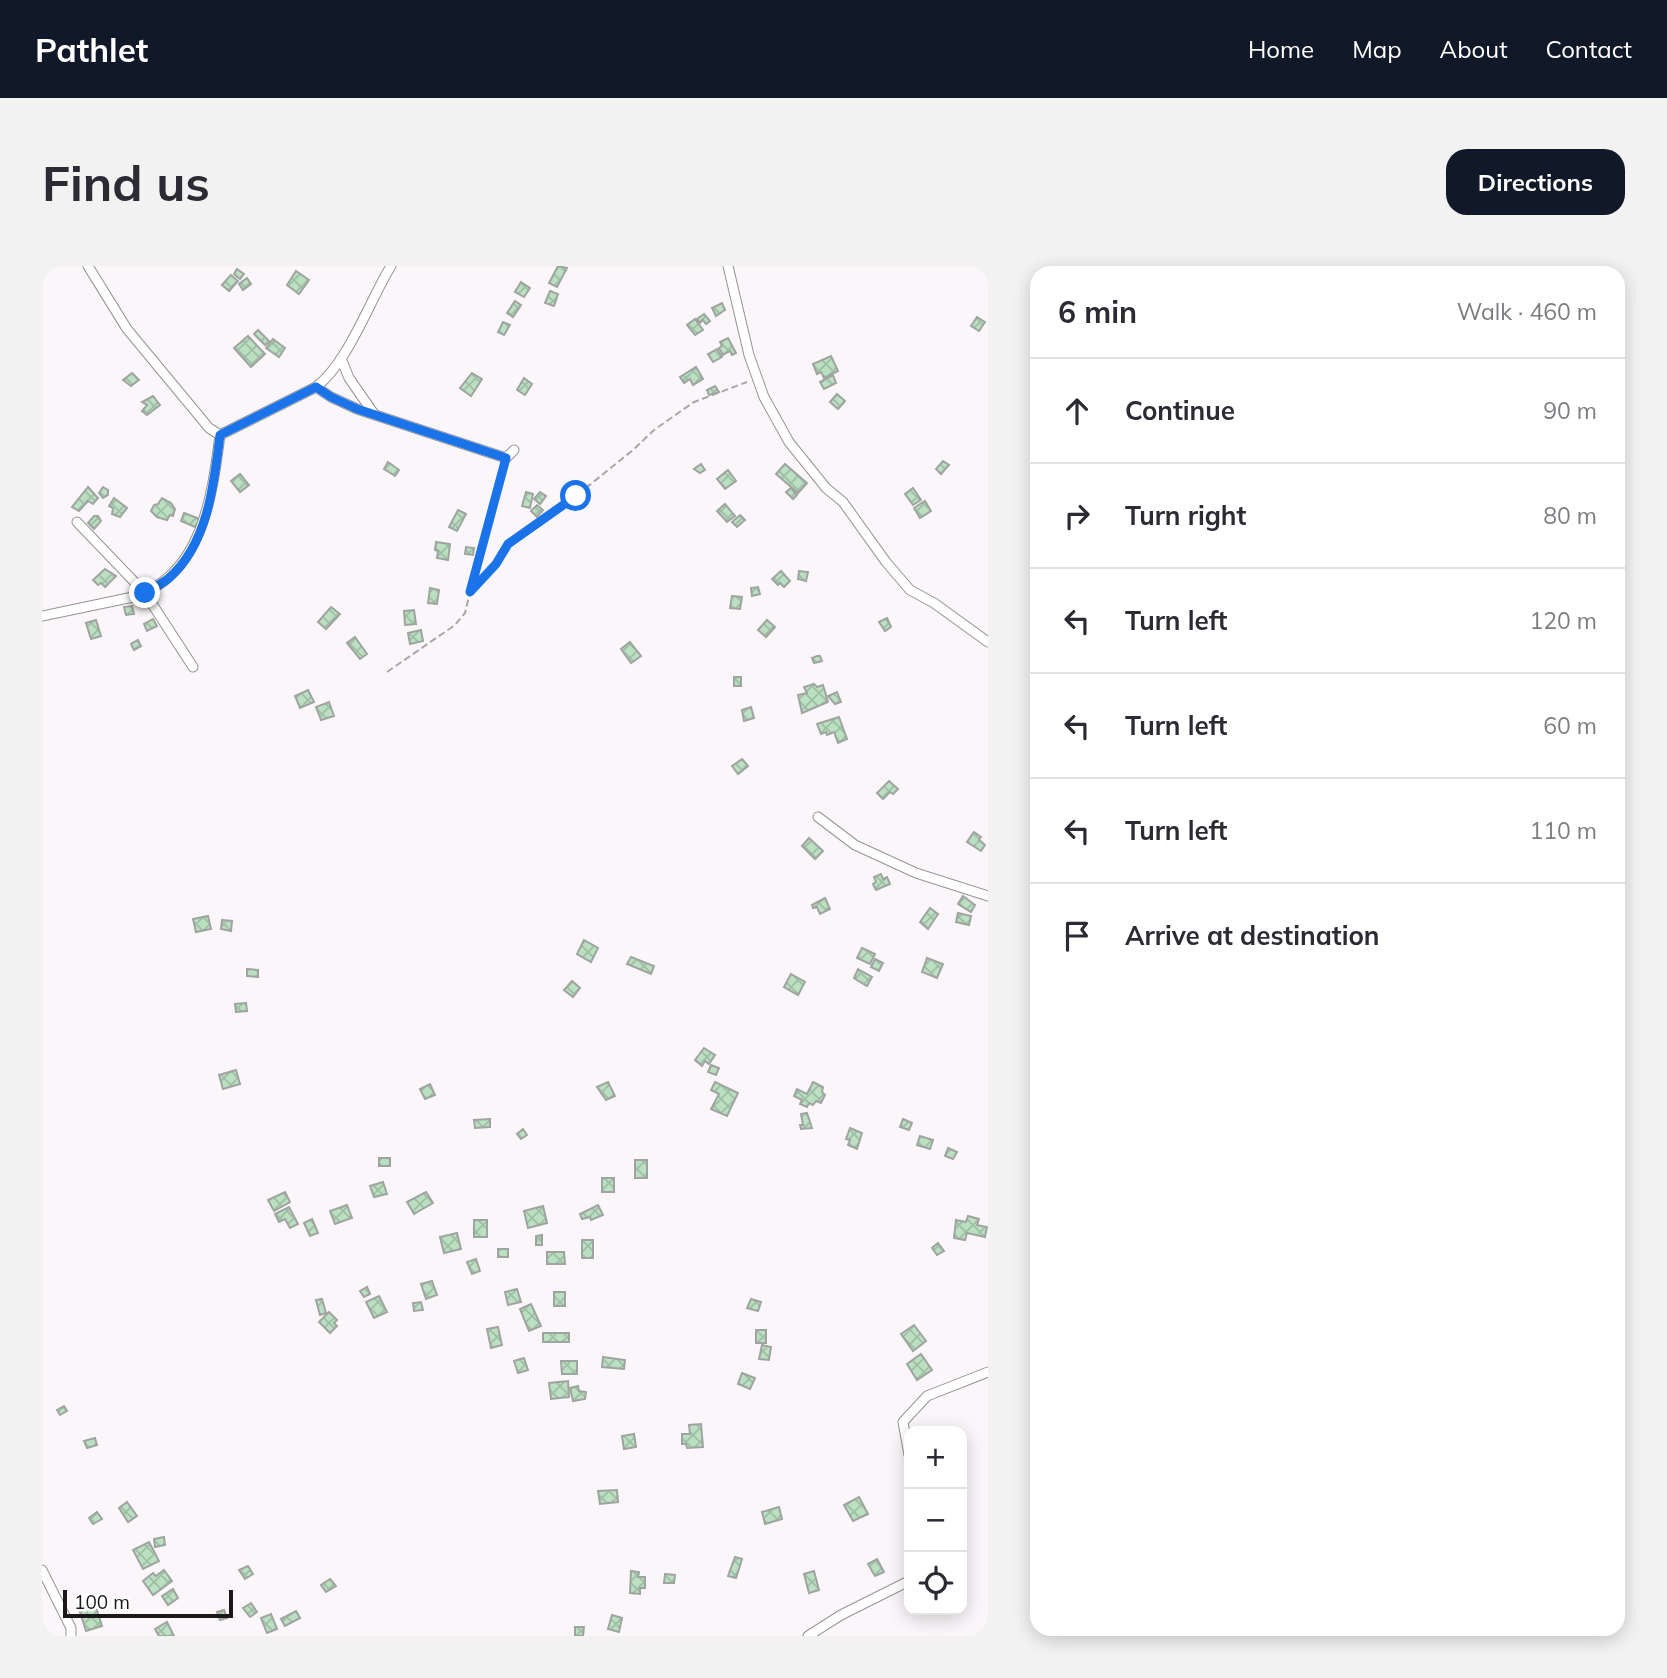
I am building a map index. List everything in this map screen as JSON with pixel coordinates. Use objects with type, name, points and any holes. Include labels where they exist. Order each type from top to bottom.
[{"type":"street","points":[[88,266],[127,329],[209,428],[220,435]]},
{"type":"street","points":[[220,435],[326,380],[341,358],[391,266]]},
{"type":"street","points":[[728,266],[749,355],[764,397],[789,442],[826,488],[843,502],[886,562],[910,590],[934,603],[988,642]]},
{"type":"street","points":[[341,358],[349,378],[374,414]]},
{"type":"street","points":[[316,387],[331,397],[374,414],[506,458],[514,450]]},
{"type":"street","points":[[42,616],[145,593],[167,580],[182,564],[209,507],[220,435]]},
{"type":"street","points":[[77,522],[145,593],[193,667]]},
{"type":"street","points":[[818,817],[855,845],[916,873],[988,896]]},
{"type":"street","points":[[904,1428],[903,1422],[927,1396],[988,1372]]},
{"type":"street","points":[[42,1570],[71,1628],[71,1636]]},
{"type":"street","points":[[808,1636],[841,1615],[904,1584]]},
{"type":"path","points":[[470,592],[496,564],[508,544],[576,496],[654,430],[694,402],[757,378]]},
{"type":"path","points":[[387,672],[456,625],[466,612],[506,458]]},
{"type":"building","points":[[558,266],[567,268],[557,287],[549,283]]},
{"type":"building","points":[[237,269],[244,274],[240,279],[234,274]]},
{"type":"building","points":[[296,271],[309,280],[299,294],[287,285]]},
{"type":"building","points":[[231,275],[238,281],[229,291],[222,285]]},
{"type":"building","points":[[247,278],[251,284],[243,290],[239,284]]},
{"type":"building","points":[[521,282],[530,288],[524,297],[515,292]]},
{"type":"building","points":[[550,291],[558,294],[554,306],[545,303]]},
{"type":"building","points":[[515,301],[521,305],[513,317],[507,313]]},
{"type":"building","points":[[722,303],[725,310],[716,316],[712,308]]},
{"type":"building","points":[[704,314],[710,321],[706,324],[697,319]]},
{"type":"building","points":[[977,317],[985,322],[979,331],[971,326]]},
{"type":"building","points":[[695,319],[703,330],[695,335],[687,325]]},
{"type":"building","points":[[503,322],[510,325],[504,335],[498,332]]},
{"type":"building","points":[[258,330],[269,341],[265,345],[254,334]]},
{"type":"building","points":[[248,336],[265,354],[251,367],[234,348]]},
{"type":"building","points":[[728,338],[736,353],[732,355],[730,351],[723,355],[719,348],[722,346],[720,342]]},
{"type":"building","points":[[273,339],[285,348],[279,357],[266,348]]},
{"type":"building","points":[[717,349],[722,357],[713,362],[708,354]]},
{"type":"building","points":[[831,356],[838,371],[824,378],[821,372],[817,374],[813,364]]},
{"type":"building","points":[[696,367],[703,379],[693,385],[690,379],[684,383],[680,377]]},
{"type":"building","points":[[132,373],[139,380],[131,386],[123,380]]},
{"type":"building","points":[[472,373],[482,379],[471,396],[460,388]]},
{"type":"building","points":[[833,375],[836,383],[824,389],[820,382]]},
{"type":"building","points":[[524,378],[532,384],[525,395],[517,390]]},
{"type":"building","points":[[715,386],[719,392],[709,395],[707,390]]},
{"type":"building","points":[[837,394],[845,401],[838,409],[830,402]]},
{"type":"building","points":[[153,396],[160,405],[147,415],[142,411],[147,405],[142,402]]},
{"type":"building","points":[[943,461],[949,465],[941,474],[936,469]]},
{"type":"building","points":[[388,462],[399,470],[395,476],[384,469]]},
{"type":"building","points":[[701,464],[705,470],[700,473],[694,469]]},
{"type":"building","points":[[785,464],[807,483],[798,493],[776,474]]},
{"type":"building","points":[[728,470],[736,481],[725,489],[717,479]]},
{"type":"building","points":[[240,474],[249,485],[240,492],[231,481]]},
{"type":"building","points":[[88,487],[98,498],[93,504],[88,501],[79,511],[72,507]]},
{"type":"building","points":[[103,487],[108,490],[108,495],[103,498],[99,493]]},
{"type":"building","points":[[791,488],[797,495],[793,499],[786,492]]},
{"type":"building","points":[[913,488],[921,500],[913,505],[905,494]]},
{"type":"building","points":[[526,492],[533,494],[530,508],[522,506]]},
{"type":"building","points":[[540,492],[546,496],[540,504],[534,499]]},
{"type":"building","points":[[114,498],[127,508],[120,517],[112,514],[113,508],[109,506]]},
{"type":"building","points":[[162,498],[175,509],[173,516],[170,515],[167,520],[157,517],[151,511]]},
{"type":"building","points":[[925,501],[931,511],[920,518],[914,508]]},
{"type":"building","points":[[725,504],[735,516],[727,522],[717,511]]},
{"type":"building","points":[[537,505],[543,510],[537,517],[531,511]]},
{"type":"building","points":[[458,510],[466,514],[457,531],[449,527]]},
{"type":"building","points":[[184,513],[200,519],[195,527],[181,521]]},
{"type":"building","points":[[740,515],[745,520],[737,527],[732,522]]},
{"type":"building","points":[[94,516],[98,516],[101,521],[94,529],[88,523]]},
{"type":"building","points":[[436,542],[450,544],[448,560],[437,558]]},
{"type":"building","points":[[466,547],[474,548],[473,555],[465,554]]},
{"type":"building","points":[[105,569],[116,576],[105,587],[93,580]]},
{"type":"building","points":[[781,571],[790,581],[784,587],[772,579]]},
{"type":"building","points":[[799,571],[808,572],[806,581],[798,579]]},
{"type":"building","points":[[758,587],[760,594],[752,596],[751,588]]},
{"type":"building","points":[[430,588],[439,590],[437,604],[428,603]]},
{"type":"building","points":[[732,596],[742,597],[740,609],[730,608]]},
{"type":"building","points":[[132,606],[134,614],[126,615],[124,607]]},
{"type":"building","points":[[331,607],[340,614],[326,629],[318,622]]},
{"type":"building","points":[[414,610],[416,624],[405,625],[404,611]]},
{"type":"building","points":[[887,618],[891,627],[885,631],[879,622]]},
{"type":"building","points":[[153,619],[157,626],[147,631],[144,624]]},
{"type":"building","points":[[96,620],[101,636],[91,639],[86,623]]},
{"type":"building","points":[[767,620],[775,627],[766,637],[758,630]]},
{"type":"building","points":[[421,630],[423,641],[410,644],[408,633]]},
{"type":"building","points":[[355,637],[367,654],[360,659],[347,643]]},
{"type":"building","points":[[138,640],[141,646],[134,650],[131,644]]},
{"type":"building","points":[[630,642],[641,656],[631,663],[621,649]]},
{"type":"building","points":[[820,656],[822,661],[814,663],[812,658]]},
{"type":"building","points":[[734,677],[741,677],[741,686],[734,686]]},
{"type":"building","points":[[814,684],[817,687],[823,685],[828,702],[802,713],[798,695],[807,693],[804,687]]},
{"type":"building","points":[[308,690],[314,702],[300,708],[295,696]]},
{"type":"building","points":[[837,692],[841,702],[835,704],[828,696]]},
{"type":"building","points":[[329,702],[334,716],[321,720],[316,707]]},
{"type":"building","points":[[751,707],[754,718],[744,721],[742,710]]},
{"type":"building","points":[[839,717],[847,739],[838,743],[834,732],[821,734],[817,724]]},
{"type":"building","points":[[742,759],[748,766],[738,774],[732,766]]},
{"type":"building","points":[[889,781],[898,789],[883,799],[877,793]]},
{"type":"building","points":[[974,832],[981,837],[979,840],[985,845],[981,851],[967,842]]},
{"type":"building","points":[[809,838],[823,851],[815,859],[802,846]]},
{"type":"building","points":[[881,874],[883,879],[887,877],[890,884],[876,890],[874,877]]},
{"type":"building","points":[[963,896],[975,905],[971,912],[958,904]]},
{"type":"building","points":[[825,898],[830,909],[820,914],[817,907],[813,908],[812,905]]},
{"type":"building","points":[[930,908],[938,914],[928,929],[920,922]]},
{"type":"building","points":[[958,913],[971,916],[969,925],[956,922]]},
{"type":"building","points":[[208,916],[211,929],[196,932],[193,919]]},
{"type":"building","points":[[222,920],[232,921],[231,931],[221,929]]},
{"type":"building","points":[[584,940],[598,948],[591,962],[577,954]]},
{"type":"building","points":[[862,948],[875,954],[870,964],[857,958]]},
{"type":"building","points":[[631,957],[654,966],[651,974],[627,964]]},
{"type":"building","points":[[927,958],[943,964],[937,978],[922,972]]},
{"type":"building","points":[[875,959],[883,963],[879,971],[871,967]]},
{"type":"building","points":[[247,969],[258,970],[258,977],[247,976]]},
{"type":"building","points":[[858,969],[872,977],[867,986],[854,978]]},
{"type":"building","points":[[791,974],[805,982],[798,995],[784,987]]},
{"type":"building","points":[[572,981],[580,988],[573,997],[564,990]]},
{"type":"building","points":[[246,1003],[247,1011],[236,1012],[235,1004]]},
{"type":"building","points":[[704,1048],[715,1055],[709,1064],[705,1061],[702,1066],[695,1060]]},
{"type":"building","points":[[711,1065],[719,1068],[716,1075],[708,1072]]},
{"type":"building","points":[[236,1070],[240,1084],[223,1089],[219,1075]]},
{"type":"building","points":[[608,1082],[615,1096],[606,1100],[597,1087]]},
{"type":"building","points":[[715,1082],[738,1093],[727,1116],[711,1109],[719,1094],[711,1090]]},
{"type":"building","points":[[813,1082],[823,1087],[822,1092],[825,1095],[821,1103],[809,1103],[807,1107],[800,1104],[802,1100],[794,1096],[797,1089],[807,1094]]},
{"type":"building","points":[[430,1084],[435,1095],[425,1099],[420,1089]]},
{"type":"building","points":[[807,1113],[812,1128],[801,1129],[801,1114]]},
{"type":"building","points":[[490,1119],[490,1127],[475,1128],[474,1120]]},
{"type":"building","points":[[903,1119],[912,1123],[909,1130],[900,1127]]},
{"type":"building","points":[[850,1128],[862,1133],[857,1149],[848,1145],[850,1140],[846,1139]]},
{"type":"building","points":[[523,1129],[527,1135],[521,1139],[517,1134]]},
{"type":"building","points":[[920,1136],[933,1140],[930,1149],[917,1145]]},
{"type":"building","points":[[948,1148],[957,1152],[953,1159],[945,1156]]},
{"type":"building","points":[[379,1158],[390,1158],[390,1166],[379,1166]]},
{"type":"building","points":[[635,1160],[647,1160],[647,1178],[635,1178]]},
{"type":"building","points":[[602,1178],[614,1178],[614,1192],[602,1192]]},
{"type":"building","points":[[383,1182],[387,1194],[374,1197],[370,1186]]},
{"type":"building","points":[[285,1192],[290,1202],[274,1211],[268,1200]]},
{"type":"building","points":[[426,1192],[433,1203],[414,1214],[407,1202]]},
{"type":"building","points":[[347,1205],[352,1218],[335,1224],[330,1211]]},
{"type":"building","points":[[598,1205],[603,1215],[591,1220],[590,1217],[582,1219],[580,1214]]},
{"type":"building","points":[[543,1206],[547,1223],[528,1228],[524,1211]]},
{"type":"building","points":[[289,1207],[298,1224],[290,1228],[285,1219],[279,1222],[275,1214]]},
{"type":"building","points":[[968,1216],[979,1219],[977,1225],[987,1227],[985,1237],[967,1233],[965,1240],[954,1238],[956,1220],[966,1222]]},
{"type":"building","points":[[312,1219],[318,1233],[310,1236],[304,1223]]},
{"type":"building","points":[[474,1220],[487,1220],[487,1237],[474,1237]]},
{"type":"building","points":[[457,1233],[461,1249],[444,1253],[440,1237]]},
{"type":"building","points":[[542,1235],[542,1245],[536,1245],[536,1236]]},
{"type":"building","points":[[582,1240],[593,1240],[593,1258],[582,1258]]},
{"type":"building","points":[[938,1243],[944,1251],[937,1255],[932,1248]]},
{"type":"building","points":[[498,1249],[508,1249],[508,1257],[498,1257]]},
{"type":"building","points":[[547,1252],[564,1252],[565,1264],[547,1264]]},
{"type":"building","points":[[476,1259],[480,1271],[472,1274],[467,1262]]},
{"type":"building","points":[[432,1281],[437,1295],[426,1299],[421,1284]]},
{"type":"building","points":[[367,1287],[370,1294],[364,1297],[360,1291]]},
{"type":"building","points":[[517,1289],[521,1302],[508,1305],[505,1292]]},
{"type":"building","points":[[554,1292],[565,1292],[565,1306],[554,1306]]},
{"type":"building","points":[[379,1296],[387,1312],[374,1318],[366,1302]]},
{"type":"building","points":[[322,1299],[326,1313],[320,1315],[316,1300]]},
{"type":"building","points":[[751,1299],[761,1302],[758,1311],[747,1308]]},
{"type":"building","points":[[421,1302],[423,1310],[414,1311],[413,1303]]},
{"type":"building","points":[[531,1304],[541,1326],[529,1331],[520,1309]]},
{"type":"building","points":[[329,1312],[337,1320],[334,1323],[337,1326],[330,1333],[319,1322]]},
{"type":"building","points":[[914,1325],[926,1341],[913,1351],[901,1334]]},
{"type":"building","points":[[498,1327],[502,1345],[491,1348],[487,1329]]},
{"type":"building","points":[[756,1330],[766,1330],[766,1343],[756,1343]]},
{"type":"building","points":[[543,1333],[569,1333],[569,1342],[543,1342]]},
{"type":"building","points":[[762,1345],[771,1347],[769,1360],[759,1359]]},
{"type":"building","points":[[921,1354],[932,1370],[917,1380],[907,1364]]},
{"type":"building","points":[[603,1357],[625,1360],[624,1369],[602,1367]]},
{"type":"building","points":[[524,1358],[528,1370],[518,1373],[514,1361]]},
{"type":"building","points":[[561,1361],[577,1361],[577,1374],[562,1374]]},
{"type":"building","points":[[742,1373],[755,1378],[750,1389],[738,1384]]},
{"type":"building","points":[[568,1381],[569,1397],[551,1399],[549,1383]]},
{"type":"building","points":[[578,1386],[579,1391],[586,1392],[585,1399],[573,1401],[570,1388]]},
{"type":"building","points":[[64,1406],[67,1411],[60,1415],[57,1410]]},
{"type":"building","points":[[701,1424],[703,1447],[687,1448],[686,1444],[682,1444],[682,1434],[690,1434],[689,1425]]},
{"type":"building","points":[[634,1434],[636,1447],[624,1449],[622,1436]]},
{"type":"building","points":[[95,1438],[97,1445],[87,1448],[84,1441]]},
{"type":"building","points":[[617,1490],[618,1502],[600,1504],[598,1491]]},
{"type":"building","points":[[859,1497],[868,1514],[853,1521],[844,1505]]},
{"type":"building","points":[[127,1502],[137,1516],[128,1522],[119,1508]]},
{"type":"building","points":[[779,1507],[782,1519],[765,1524],[762,1512]]},
{"type":"building","points":[[97,1512],[102,1519],[93,1524],[89,1518]]},
{"type":"building","points":[[164,1537],[165,1545],[155,1547],[154,1539]]},
{"type":"building","points":[[149,1542],[159,1561],[143,1569],[133,1550]]},
{"type":"building","points":[[735,1557],[742,1559],[736,1578],[728,1576]]},
{"type":"building","points":[[877,1559],[884,1572],[875,1576],[868,1564]]},
{"type":"building","points":[[248,1566],[253,1574],[245,1579],[239,1570]]},
{"type":"building","points":[[164,1570],[172,1581],[153,1595],[143,1581],[153,1573],[156,1576]]},
{"type":"building","points":[[631,1571],[639,1572],[638,1577],[645,1577],[645,1588],[640,1588],[640,1594],[630,1593]]},
{"type":"building","points":[[814,1571],[819,1590],[809,1593],[804,1574]]},
{"type":"building","points":[[665,1574],[675,1575],[674,1583],[664,1583]]},
{"type":"building","points":[[330,1579],[336,1586],[326,1592],[321,1585]]},
{"type":"building","points":[[173,1589],[178,1598],[168,1605],[162,1596]]},
{"type":"building","points":[[251,1603],[257,1612],[250,1617],[243,1608]]},
{"type":"building","points":[[95,1604],[102,1626],[86,1631],[79,1609]]},
{"type":"building","points":[[224,1610],[227,1618],[220,1620],[217,1612]]},
{"type":"building","points":[[296,1611],[300,1618],[285,1626],[281,1619]]},
{"type":"building","points":[[271,1614],[277,1629],[267,1633],[261,1618]]},
{"type":"building","points":[[612,1615],[622,1618],[619,1632],[608,1629]]},
{"type":"building","points":[[167,1622],[174,1636],[159,1636],[155,1629]]},
{"type":"building","points":[[575,1627],[584,1627],[583,1636],[575,1636]]},
{"type":"route","points":[[145,593],[167,580],[182,564],[196,539],[209,507],[220,435],[316,387],[357,409],[506,458],[470,592],[496,564],[508,544],[576,496]]}]
